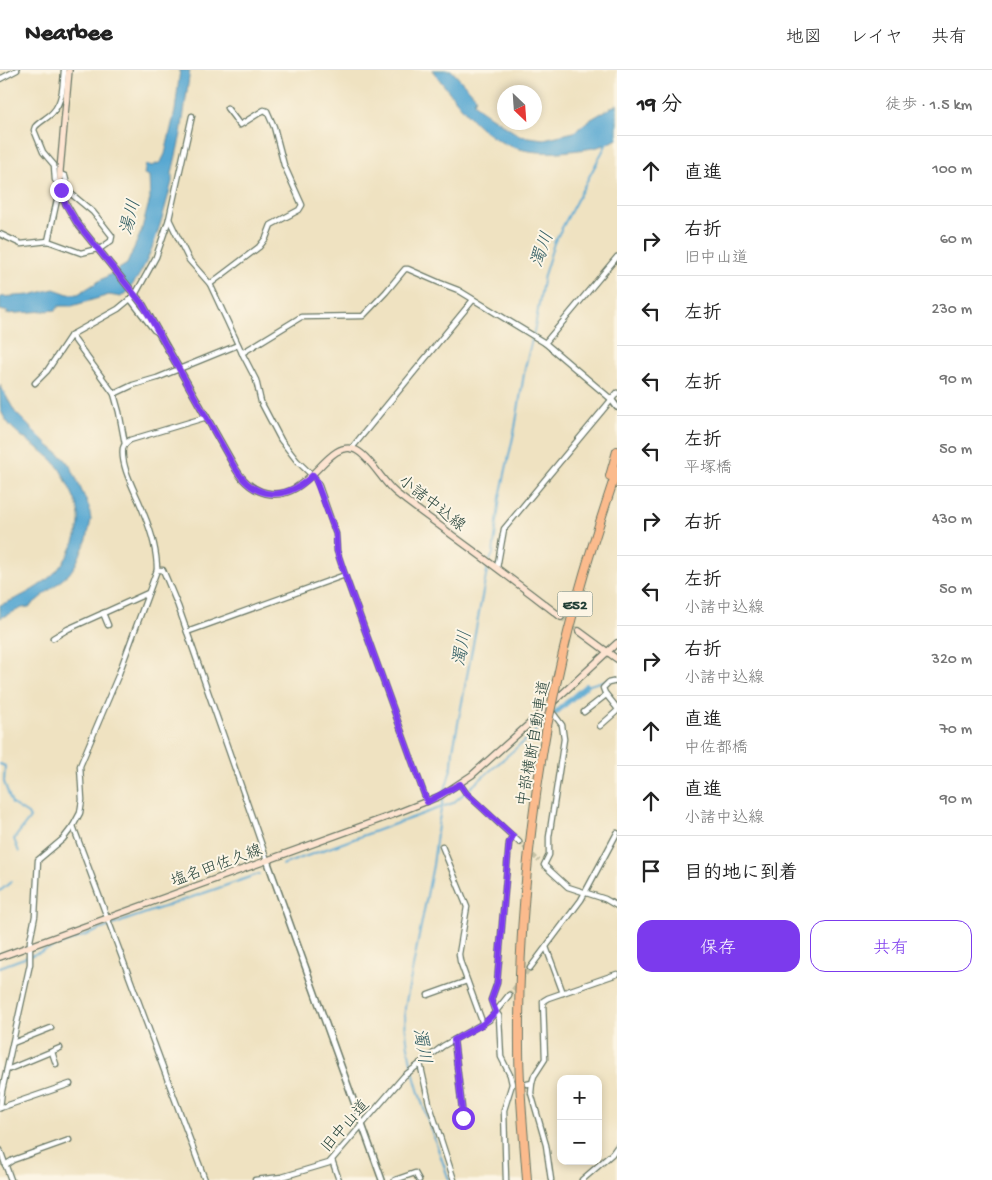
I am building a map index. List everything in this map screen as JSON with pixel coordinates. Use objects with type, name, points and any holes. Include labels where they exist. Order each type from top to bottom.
[{"type":"highway","points":[[597,528],[617,451]]},
{"type":"highway","name":"中部横断自動車道","points":[[528,1180],[519,1041],[519,988],[522,917],[532,816],[547,726],[567,635],[597,528],[617,470]]},
{"type":"highway","points":[[602,515],[617,483]]},
{"type":"main road","points":[[69,70],[60,183],[70,214],[135,294],[160,334],[237,472],[253,488],[265,493],[280,494],[298,487],[313,475],[331,455],[341,450],[351,449]]},
{"type":"main road","name":"小諸中込線","points":[[351,449],[362,455],[396,493],[562,617]]},
{"type":"main road","points":[[579,631],[617,659]]},
{"type":"main road","points":[[460,784],[548,708],[617,643]]},
{"type":"main road","name":"塩名田佐久線","points":[[0,957],[30,952],[111,923],[267,860],[427,802],[460,784]]},
{"type":"street","points":[[0,79],[17,70]]},
{"type":"street","points":[[60,183],[55,180],[54,164],[43,152],[34,130],[38,124],[53,112],[60,102],[64,70]]},
{"type":"street","points":[[210,284],[259,247],[266,238],[271,225],[299,210],[302,204],[284,165],[274,127],[267,111],[264,110],[240,125],[227,108]]},
{"type":"street","points":[[35,383],[47,371],[71,335],[106,317],[130,300],[135,294],[156,257],[169,219],[192,116]]},
{"type":"street","points":[[0,234],[21,244],[28,245],[48,241],[77,252],[98,249],[109,243],[112,236],[93,212],[70,192],[65,176],[60,174]]},
{"type":"street","points":[[48,241],[57,200],[62,194]]},
{"type":"street","points":[[169,219],[189,260],[210,284],[256,380],[261,402],[281,440],[293,457],[313,475],[319,486],[336,534],[337,551],[345,575],[427,802]]},
{"type":"street","points":[[545,344],[617,257]]},
{"type":"street","points":[[242,353],[301,317],[363,316],[408,268],[458,290],[545,344],[617,405]]},
{"type":"street","points":[[130,300],[154,330],[160,334]]},
{"type":"street","points":[[351,449],[473,300]]},
{"type":"street","points":[[70,1084],[44,1096],[0,1108],[2,1091],[25,989],[35,916],[38,860],[58,844],[73,826],[82,806],[80,766],[118,676],[158,570],[151,533],[145,514],[124,466],[123,451],[125,444],[114,394],[71,335]]},
{"type":"street","points":[[114,394],[238,345]]},
{"type":"street","points":[[495,567],[504,529],[617,392]]},
{"type":"street","points":[[125,444],[130,440],[207,417]]},
{"type":"street","points":[[158,570],[162,570],[187,632],[382,1180]]},
{"type":"street","points":[[187,632],[345,575]]},
{"type":"street","points":[[53,638],[68,629],[148,593]]},
{"type":"street","points":[[103,613],[108,625]]},
{"type":"street","points":[[600,726],[617,710],[603,688],[617,681]]},
{"type":"street","points":[[584,712],[606,695]]},
{"type":"street","points":[[544,866],[549,855],[549,837],[564,739],[562,725],[548,708]]},
{"type":"street","points":[[460,784],[464,791],[519,842]]},
{"type":"street","points":[[73,826],[111,923],[205,1180]]},
{"type":"street","points":[[530,968],[584,894],[617,833]]},
{"type":"street","points":[[506,1180],[504,1110],[514,1084],[501,1057],[500,1016],[496,1012],[491,1000],[497,983],[509,843],[513,836]]},
{"type":"street","points":[[442,846],[467,907],[459,954],[483,1024]]},
{"type":"street","points":[[539,861],[562,883],[584,894],[605,899],[617,906]]},
{"type":"street","points":[[546,947],[563,993]]},
{"type":"street","points":[[551,1180],[546,1145],[529,1084],[544,1059],[543,1001],[617,974]]},
{"type":"street","points":[[428,995],[468,981]]},
{"type":"street","points":[[434,992],[436,998]]},
{"type":"street","points":[[454,1180],[429,1103],[420,1064],[454,1040],[483,1024],[496,1012],[509,995]]},
{"type":"street","points":[[13,1043],[51,1028]]},
{"type":"street","points":[[46,1030],[48,1036]]},
{"type":"street","points":[[454,1040],[463,1118]]},
{"type":"street","points":[[7,1070],[60,1048]]},
{"type":"street","points":[[52,1052],[56,1064]]},
{"type":"street","name":"旧中山道","points":[[255,1180],[282,1177],[325,1165],[332,1160],[399,1080],[420,1064]]},
{"type":"street","points":[[0,1086],[2,1091]]},
{"type":"street","points":[[5,1165],[13,1160],[69,1140]]},
{"type":"street","points":[[582,1180],[612,1154],[617,1147]]},
{"type":"street","points":[[0,1150],[11,1180]]},
{"type":"street","points":[[332,1160],[340,1180]]},
{"type":"street","points":[[395,1180],[415,1173],[419,1180]]},
{"type":"water","name":"湯川","points":[[180,70],[190,70],[172,182],[154,244],[140,274],[131,287],[121,297],[109,295],[72,306],[59,306],[56,310],[6,314],[9,312],[0,310],[0,297],[30,295],[54,289],[68,294],[78,294],[127,264],[141,232],[150,199],[149,176],[144,174],[146,164],[152,166],[161,162],[165,154],[175,111]]},
{"type":"water","points":[[432,70],[451,70],[476,97],[474,103],[497,121],[497,130],[511,130],[520,136],[544,139],[574,132],[588,121],[617,104],[617,139],[595,148],[570,151],[544,152],[522,150],[488,134],[461,106]]},
{"type":"water","points":[[0,385],[15,412],[65,459],[71,467],[89,507],[91,520],[87,539],[76,564],[69,574],[29,607],[22,608],[0,618],[0,605],[33,590],[51,576],[66,558],[76,538],[79,514],[75,500],[58,467],[44,453],[16,432],[5,419],[1,411]]},
{"type":"waterway","name":"濁川","points":[[490,560],[493,554],[500,497],[544,275],[554,243],[606,145]]},
{"type":"waterway","name":"濁川","points":[[445,790],[452,765],[453,750],[488,565]]},
{"type":"waterway","points":[[586,686],[617,677]]},
{"type":"waterway","points":[[555,713],[586,686]]},
{"type":"waterway","points":[[282,865],[453,803],[546,722]]},
{"type":"waterway","points":[[0,764],[5,766],[4,782],[12,804],[28,814],[30,818],[14,839],[19,852]]},
{"type":"waterway","name":"濁川","points":[[444,795],[433,865],[405,1007],[408,1050],[413,1072],[419,1095],[449,1180]]},
{"type":"waterway","points":[[0,967],[129,919],[259,874]]},
{"type":"waterway","points":[[0,891],[12,881]]},
{"type":"tunnel","points":[[561,617],[579,631]]},
{"type":"tunnel","points":[[519,842],[539,861]]},
{"type":"tunnel","points":[[509,995],[530,968]]},
{"type":"route","points":[[61,190],[70,214],[143,305],[237,472],[248,485],[269,494],[280,494],[305,483],[313,475],[315,478],[336,534],[337,551],[345,575],[427,802],[460,784],[466,793],[513,836],[509,843],[497,983],[491,1000],[496,1012],[489,1020],[477,1028],[454,1040],[463,1118]]}]
